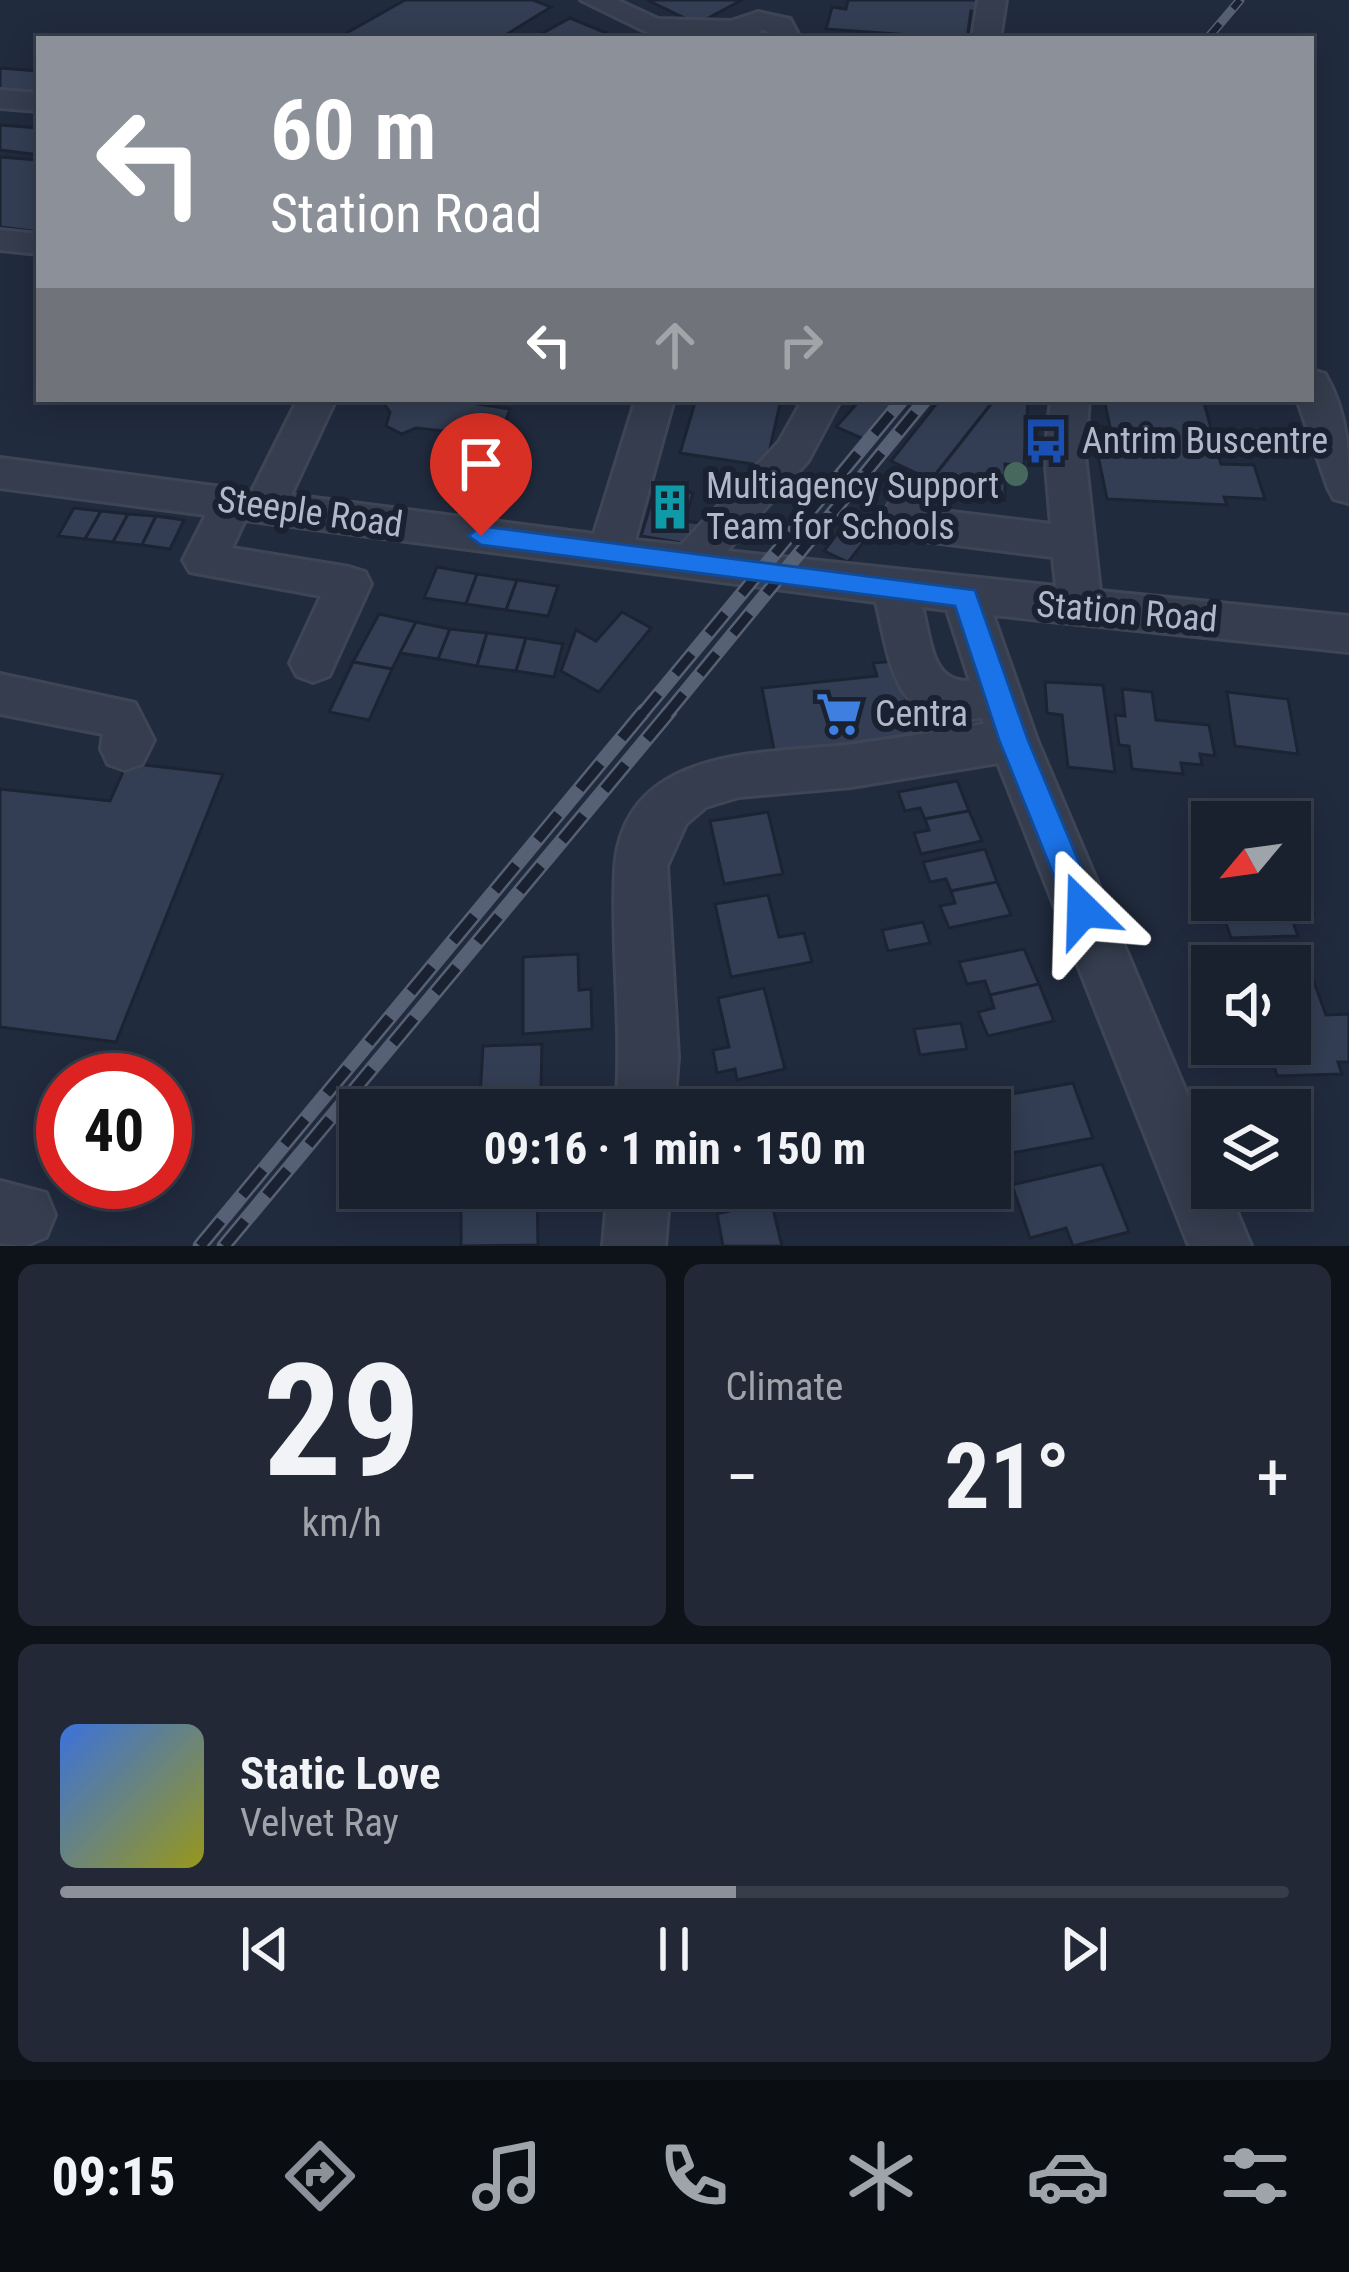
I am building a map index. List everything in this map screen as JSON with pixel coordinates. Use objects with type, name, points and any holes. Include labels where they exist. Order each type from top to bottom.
[{"type":"street","points":[[595,0],[685,36],[776,27]]},
{"type":"street","points":[[986,36],[992,0]]},
{"type":"street","points":[[0,99],[36,102]]},
{"type":"street","points":[[0,240],[36,244]]},
{"type":"street","points":[[1314,390],[1349,488]]},
{"type":"street","points":[[313,663],[349,584],[205,560],[249,504],[315,402]]},
{"type":"street","points":[[610,553],[654,402]]},
{"type":"street","points":[[690,565],[794,451],[820,402]]},
{"type":"street","points":[[1070,402],[1065,455],[1080,608]]},
{"type":"street","name":"Steeple Road","points":[[0,472],[690,565]]},
{"type":"street","points":[[911,526],[1073,543]]},
{"type":"street","name":"Station Road","points":[[690,565],[1349,634]]},
{"type":"street","points":[[895,588],[919,681],[927,692],[1006,718]]},
{"type":"street","points":[[965,597],[1006,718],[1220,1246]]},
{"type":"street","points":[[0,694],[118,717],[130,740],[125,749]]},
{"type":"street","points":[[647,1089],[641,866],[647,838],[674,803],[728,775],[828,768],[1006,718]]},
{"type":"street","points":[[634,1246],[637,1209]]},
{"type":"building","points":[[405,0],[533,0],[551,7],[504,36],[341,36]]},
{"type":"building","points":[[647,0],[742,0],[697,24]]},
{"type":"building","points":[[848,0],[979,0],[978,12],[971,11],[967,36],[826,29],[832,7],[846,9]]},
{"type":"building","points":[[570,18],[614,36],[537,36]]},
{"type":"building","points":[[0,68],[36,71],[36,97],[0,93]]},
{"type":"building","points":[[0,125],[36,128],[36,155],[0,150]]},
{"type":"building","points":[[0,157],[36,160],[36,232],[0,227]]},
{"type":"building","points":[[464,402],[510,409],[500,437],[416,428],[402,434],[386,426],[390,412],[383,403]]},
{"type":"building","points":[[695,402],[780,402],[766,466],[680,453]]},
{"type":"building","points":[[858,402],[898,402],[866,440],[836,427]]},
{"type":"building","points":[[938,402],[993,402],[931,480],[891,461]]},
{"type":"building","points":[[993,402],[1028,402],[1024,465],[1005,464],[1005,500],[925,488]]},
{"type":"building","points":[[1105,402],[1204,402],[1221,464],[1254,465],[1265,499],[1224,497],[1227,505],[1107,499],[1092,426],[1110,427]]},
{"type":"building","name":"Multiagency Support Team for Schools","points":[[656,487],[693,493],[685,521],[699,523],[694,545],[641,536]]},
{"type":"building","points":[[74,508],[101,511],[85,539],[58,536]]},
{"type":"building","points":[[101,511],[128,514],[113,542],[85,539]]},
{"type":"building","points":[[128,514],[156,516],[142,545],[113,542]]},
{"type":"building","points":[[156,516],[184,520],[170,549],[142,545]]},
{"type":"building","points":[[843,526],[867,538],[848,562],[824,551]]},
{"type":"building","points":[[437,567],[477,574],[466,604],[424,598]]},
{"type":"building","points":[[477,574],[517,580],[506,610],[466,604]]},
{"type":"building","points":[[517,580],[558,586],[548,616],[506,610]]},
{"type":"building","points":[[622,612],[651,628],[599,692],[561,671],[576,630],[596,641]]},
{"type":"building","points":[[379,614],[416,622],[392,669],[353,662]]},
{"type":"building","points":[[416,622],[450,629],[438,659],[400,653]]},
{"type":"building","points":[[450,629],[487,633],[477,666],[438,659]]},
{"type":"building","points":[[487,633],[526,638],[516,671],[477,666]]},
{"type":"building","points":[[526,638],[563,644],[554,677],[516,671]]},
{"type":"building","name":"Centra","points":[[895,661],[917,740],[775,755],[762,688],[877,676],[873,663]]},
{"type":"building","points":[[353,662],[392,669],[369,720],[329,712]]},
{"type":"building","points":[[1045,682],[1103,685],[1115,772],[1068,767],[1062,715],[1047,713]]},
{"type":"building","points":[[1122,689],[1152,692],[1156,720],[1209,725],[1215,756],[1200,754],[1202,765],[1181,763],[1183,774],[1132,769],[1129,746],[1119,745],[1115,715],[1125,716]]},
{"type":"building","points":[[1227,692],[1288,699],[1298,754],[1235,746]]},
{"type":"building","points":[[127,763],[223,774],[116,1042],[0,1027],[0,789],[110,801]]},
{"type":"building","points":[[957,781],[969,811],[925,819],[920,808],[905,811],[898,792]]},
{"type":"building","points":[[969,811],[982,841],[921,854],[914,833],[929,830],[925,819]]},
{"type":"building","points":[[768,812],[783,874],[724,884],[710,821]]},
{"type":"building","points":[[985,849],[997,882],[951,891],[946,879],[930,882],[923,862]]},
{"type":"building","points":[[997,882],[1011,915],[949,928],[940,906],[955,903],[951,891]]},
{"type":"building","points":[[768,895],[779,937],[804,933],[812,962],[731,977],[715,904]]},
{"type":"building","points":[[1225,921],[1293,921],[1298,936],[1231,938]]},
{"type":"building","points":[[923,922],[930,943],[888,951],[882,930]]},
{"type":"building","points":[[1024,949],[1039,984],[990,995],[985,981],[967,984],[959,962]]},
{"type":"building","points":[[578,954],[579,990],[591,989],[592,1029],[523,1034],[523,957]]},
{"type":"building","points":[[1311,974],[1326,1015],[1349,1014],[1349,1062],[1338,1062],[1342,1074],[1277,1076],[1274,1065],[1311,1065]]},
{"type":"building","points":[[1039,984],[1054,1021],[988,1036],[978,1012],[994,1008],[990,995]]},
{"type":"building","points":[[764,988],[785,1069],[737,1080],[735,1069],[717,1073],[713,1050],[729,1047],[718,998]]},
{"type":"building","points":[[961,1023],[967,1049],[920,1055],[914,1029]]},
{"type":"building","points":[[542,1044],[541,1089],[480,1089],[483,1046]]},
{"type":"building","points":[[1073,1083],[1093,1138],[1011,1153],[1011,1094]]},
{"type":"building","points":[[1102,1164],[1129,1232],[1073,1246],[1066,1228],[1030,1238],[1012,1185]]},
{"type":"building","points":[[461,1209],[537,1209],[538,1245],[461,1246]]},
{"type":"building","points":[[773,1209],[782,1246],[723,1246],[717,1214]]},
{"type":"railway","points":[[1210,36],[1240,0]]},
{"type":"railway","points":[[642,714],[901,402]]},
{"type":"railway","points":[[667,714],[924,402]]},
{"type":"railway","points":[[200,1246],[644,711]]},
{"type":"railway","points":[[224,1246],[670,711]]},
{"type":"place","name":"Antrim Buscentre","points":[[1046,441]]},
{"type":"place","name":"Multiagency Support Team for Schools","points":[[670,507]]},
{"type":"place","name":"Centra","points":[[839,714]]},
{"type":"route","points":[[481,536],[965,597],[1013,740],[1083,910]]}]
